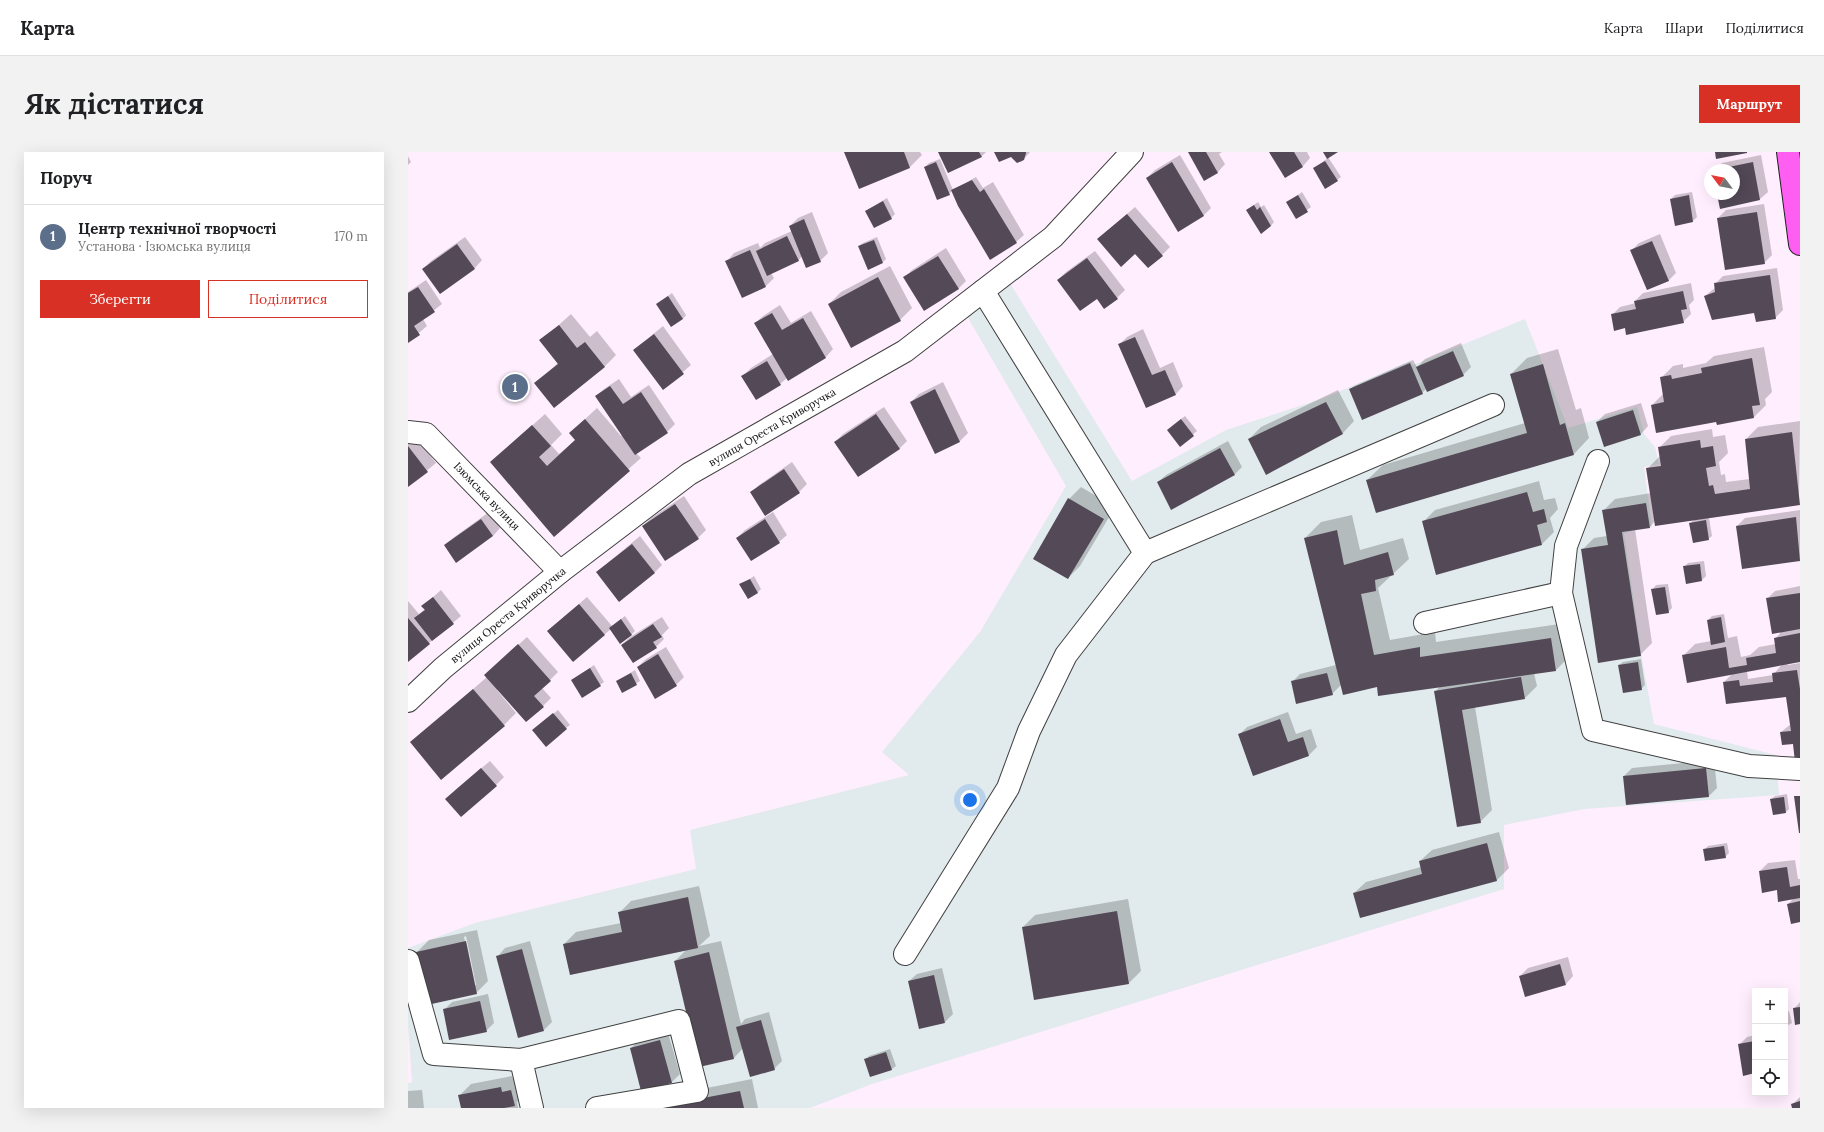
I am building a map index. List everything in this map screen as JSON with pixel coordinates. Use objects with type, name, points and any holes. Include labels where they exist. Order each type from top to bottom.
[{"type":"main road","points":[[1788,152],[1800,244]]},
{"type":"street","name":"вулиця Ореста Криворучка","points":[[408,701],[443,668],[560,572],[689,474],[905,351],[1053,237],[1132,152]]},
{"type":"street","points":[[983,291],[1145,553]]},
{"type":"street","points":[[905,954],[1008,788],[1029,731],[1066,655],[1145,553],[1493,405]]},
{"type":"street","name":"Ізюмська вулиця","points":[[408,432],[426,434],[560,572]]},
{"type":"street","points":[[1598,461],[1566,546],[1562,593],[1593,730],[1749,766],[1800,769]]},
{"type":"street","points":[[1424,623],[1562,593]]},
{"type":"street","points":[[408,961],[434,1054],[521,1060],[680,1021],[697,1091],[598,1108]]},
{"type":"street","points":[[521,1060],[532,1108]]},
{"type":"shaded area","points":[[1008,280],[1132,481],[1226,430],[1324,398],[1410,361],[1413,365],[1525,319],[1568,428],[1637,407],[1644,434],[1655,447],[1659,464],[1644,467],[1652,527],[1624,533],[1642,659],[1654,724],[1776,755],[1779,795],[1584,809],[1504,825],[1504,889],[872,1084],[810,1108],[408,1108],[408,1083],[412,1082],[408,1026],[408,948],[475,923],[696,869],[690,830],[909,775],[882,752],[980,632],[1066,486],[964,311]]},
{"type":"building","points":[[844,152],[904,152],[910,168],[859,189]]},
{"type":"building","points":[[938,152],[979,152],[982,157],[948,173]]},
{"type":"building","points":[[994,152],[1026,153],[1024,160],[1017,163],[1011,157],[999,162]]},
{"type":"building","points":[[1188,152],[1206,152],[1218,173],[1204,181]]},
{"type":"building","points":[[1269,152],[1294,152],[1303,167],[1285,178]]},
{"type":"building","points":[[1323,152],[1338,152],[1327,159]]},
{"type":"building","points":[[1715,152],[1747,152],[1747,153],[1716,159]]},
{"type":"building","points":[[1325,161],[1338,181],[1325,189],[1313,168]]},
{"type":"building","points":[[936,162],[950,195],[937,200],[924,167]]},
{"type":"building","points":[[1172,162],[1204,216],[1178,232],[1146,178]]},
{"type":"building","points":[[1753,162],[1760,200],[1720,209],[1718,200],[1740,200],[1740,165]]},
{"type":"building","points":[[972,180],[980,192],[984,189],[1017,243],[990,260],[958,206],[951,190]]},
{"type":"building","points":[[1298,195],[1308,212],[1296,219],[1286,202]]},
{"type":"building","points":[[1689,195],[1693,222],[1675,226],[1670,199]]},
{"type":"building","points":[[883,201],[892,219],[874,228],[865,211]]},
{"type":"building","points":[[1254,205],[1257,210],[1260,207],[1271,226],[1261,234],[1246,210]]},
{"type":"building","points":[[1757,212],[1765,264],[1725,270],[1717,218]]},
{"type":"building","points":[[1127,214],[1163,256],[1148,268],[1135,254],[1121,267],[1097,239]]},
{"type":"building","points":[[804,219],[821,262],[806,268],[789,226]]},
{"type":"building","points":[[787,236],[799,261],[767,276],[756,251]]},
{"type":"building","points":[[874,240],[883,263],[868,270],[858,246]]},
{"type":"building","points":[[1652,241],[1669,281],[1647,290],[1630,250]]},
{"type":"building","points":[[457,244],[475,269],[440,294],[422,269]]},
{"type":"building","points":[[750,250],[766,287],[742,298],[725,261]]},
{"type":"building","points":[[938,256],[959,289],[924,311],[903,277]]},
{"type":"building","points":[[1087,258],[1118,299],[1104,309],[1097,299],[1080,311],[1057,280]]},
{"type":"building","points":[[1770,275],[1776,319],[1756,322],[1754,313],[1712,320],[1704,296],[1715,292],[1714,283]]},
{"type":"building","points":[[878,277],[901,321],[851,348],[828,304]]},
{"type":"building","points":[[418,287],[435,312],[414,326],[420,335],[408,343],[408,293]]},
{"type":"building","points":[[1683,291],[1687,309],[1681,310],[1684,323],[1626,335],[1625,328],[1614,331],[1611,314],[1636,309],[1634,301]]},
{"type":"building","points":[[668,296],[683,319],[671,327],[656,304]]},
{"type":"building","points":[[772,313],[782,330],[803,318],[826,358],[788,381],[754,323]]},
{"type":"building","points":[[559,325],[577,348],[585,342],[605,367],[554,408],[534,383],[558,364],[539,340]]},
{"type":"building","points":[[654,334],[684,374],[663,390],[633,350]]},
{"type":"building","points":[[1135,337],[1152,375],[1165,370],[1176,395],[1146,408],[1118,344]]},
{"type":"building","points":[[1453,351],[1464,376],[1427,392],[1416,367]]},
{"type":"building","points":[[1752,358],[1760,405],[1752,406],[1754,418],[1717,425],[1716,422],[1656,433],[1651,405],[1664,402],[1660,377],[1671,375],[1672,379],[1702,373],[1701,368]]},
{"type":"building","points":[[767,361],[781,385],[756,400],[741,376]]},
{"type":"building","points":[[1410,363],[1423,394],[1362,420],[1349,389]]},
{"type":"building","points":[[1543,364],[1560,425],[1565,423],[1574,455],[1376,513],[1366,480],[1527,433],[1510,374]]},
{"type":"building","points":[[610,386],[623,404],[641,392],[668,433],[635,455],[595,396]]},
{"type":"building","points":[[935,389],[960,442],[935,454],[910,402]]},
{"type":"building","points":[[1326,402],[1343,434],[1266,475],[1248,439]]},
{"type":"building","points":[[1633,410],[1641,435],[1604,447],[1596,422]]},
{"type":"building","points":[[876,414],[900,449],[858,477],[834,442]]},
{"type":"building","points":[[585,419],[630,471],[554,537],[490,462],[532,425],[551,446],[539,457],[547,466],[575,440],[569,433]]},
{"type":"building","points":[[1181,419],[1194,436],[1180,447],[1167,430]]},
{"type":"building","points":[[1792,432],[1800,505],[1655,526],[1646,468],[1661,466],[1658,447],[1700,440],[1701,448],[1713,446],[1716,466],[1706,468],[1709,486],[1713,485],[1715,494],[1750,489],[1745,439]]},
{"type":"building","points":[[408,446],[428,472],[408,487]]},
{"type":"building","points":[[1220,448],[1235,475],[1171,510],[1157,482]]},
{"type":"building","points":[[784,469],[800,493],[765,516],[750,492]]},
{"type":"building","points":[[1527,492],[1533,512],[1544,509],[1547,522],[1537,525],[1542,545],[1436,575],[1422,521]]},
{"type":"building","points":[[1068,498],[1104,519],[1068,579],[1033,559]]},
{"type":"building","points":[[1646,503],[1650,528],[1622,532],[1641,656],[1598,663],[1581,549],[1608,545],[1602,510]]},
{"type":"building","points":[[675,504],[699,539],[665,561],[642,526]]},
{"type":"building","points":[[1796,517],[1800,561],[1742,569],[1736,526]]},
{"type":"building","points":[[481,519],[493,536],[456,563],[444,545]]},
{"type":"building","points":[[765,519],[780,543],[751,561],[736,538]]},
{"type":"building","points":[[1706,520],[1709,540],[1693,543],[1689,523]]},
{"type":"building","points":[[1337,530],[1344,565],[1388,552],[1394,575],[1375,580],[1376,591],[1361,594],[1374,655],[1420,647],[1420,657],[1551,638],[1556,671],[1378,696],[1377,687],[1343,695],[1304,538]]},
{"type":"building","points":[[632,544],[655,573],[619,602],[596,572]]},
{"type":"building","points":[[1700,564],[1702,581],[1686,584],[1683,566]]},
{"type":"building","points":[[750,579],[758,593],[748,599],[739,584]]},
{"type":"building","points":[[1665,587],[1669,613],[1656,615],[1651,589]]},
{"type":"building","points":[[1800,593],[1800,629],[1772,634],[1766,598]]},
{"type":"building","points":[[433,597],[454,624],[432,641],[414,618],[425,610],[421,606]]},
{"type":"building","points":[[579,604],[605,635],[573,662],[547,631]]},
{"type":"building","points":[[1721,617],[1725,642],[1711,645],[1707,620]]},
{"type":"building","points":[[408,618],[430,644],[408,662]]},
{"type":"building","points":[[621,619],[632,635],[620,644],[609,628]]},
{"type":"building","points":[[653,624],[662,637],[653,642],[657,648],[633,663],[621,645]]},
{"type":"building","points":[[1800,633],[1800,662],[1687,683],[1682,655],[1726,647],[1729,668],[1747,665],[1746,658],[1776,653],[1774,638]]},
{"type":"building","points":[[518,644],[551,681],[534,696],[544,707],[526,722],[484,675]]},
{"type":"building","points":[[658,654],[677,686],[655,699],[637,667]]},
{"type":"building","points":[[1638,662],[1642,690],[1623,693],[1618,665]]},
{"type":"building","points":[[590,668],[601,686],[582,698],[571,680]]},
{"type":"building","points":[[1797,670],[1800,689],[1800,761],[1795,762],[1793,744],[1782,745],[1780,732],[1791,731],[1786,697],[1726,704],[1723,682],[1739,680],[1740,686],[1773,682],[1772,673]]},
{"type":"building","points":[[631,673],[637,685],[622,693],[616,681]]},
{"type":"building","points":[[1327,673],[1333,695],[1296,704],[1291,681]]},
{"type":"building","points":[[1521,677],[1525,699],[1462,710],[1481,823],[1457,827],[1434,691]]},
{"type":"building","points":[[473,689],[505,726],[441,780],[410,742]]},
{"type":"building","points":[[553,713],[567,729],[546,747],[532,730]]},
{"type":"building","points":[[1280,719],[1288,742],[1303,737],[1309,756],[1253,776],[1238,734]]},
{"type":"building","points":[[481,768],[497,786],[461,817],[445,799]]},
{"type":"building","points":[[1706,768],[1709,797],[1626,805],[1623,776]]},
{"type":"building","points":[[1794,796],[1800,796],[1800,833],[1799,833]]},
{"type":"building","points":[[1784,797],[1786,813],[1773,815],[1770,799]]},
{"type":"building","points":[[1487,843],[1497,881],[1360,918],[1353,893],[1422,874],[1419,861]]},
{"type":"building","points":[[1724,846],[1726,858],[1705,861],[1703,849]]},
{"type":"building","points":[[1787,867],[1790,887],[1800,885],[1800,898],[1778,902],[1777,890],[1762,893],[1759,871]]},
{"type":"building","points":[[688,897],[698,948],[570,975],[563,944],[622,932],[618,912]]},
{"type":"building","points":[[1800,901],[1800,922],[1791,924],[1787,904]]},
{"type":"building","points":[[1117,911],[1129,984],[1034,1000],[1022,927]]},
{"type":"building","points":[[466,941],[477,994],[427,1005],[416,952]]},
{"type":"building","points":[[522,949],[544,1031],[518,1038],[496,956]]},
{"type":"building","points":[[709,952],[734,1059],[699,1067],[674,961]]},
{"type":"building","points":[[1560,964],[1566,985],[1525,997],[1519,976]]},
{"type":"building","points":[[934,975],[945,1023],[919,1029],[908,981]]},
{"type":"building","points":[[480,1001],[487,1032],[449,1040],[443,1009]]},
{"type":"building","points":[[1800,1007],[1800,1024],[1795,1025],[1793,1008]]},
{"type":"building","points":[[761,1020],[775,1070],[750,1077],[736,1027]]},
{"type":"building","points":[[660,1040],[672,1083],[641,1091],[630,1048]]},
{"type":"building","points":[[1752,1042],[1752,1074],[1743,1076],[1738,1044]]},
{"type":"building","points":[[886,1052],[892,1070],[870,1077],[864,1059]]},
{"type":"building","points":[[501,1087],[502,1092],[511,1090],[515,1106],[504,1108],[461,1108],[458,1095]]},
{"type":"building","points":[[740,1091],[744,1108],[656,1108],[656,1107]]},
{"type":"building","points":[[1800,1101],[1800,1108],[1792,1108],[1791,1104]]},
{"type":"place","name":"Центр технічної творчості","points":[[515,387]]}]
